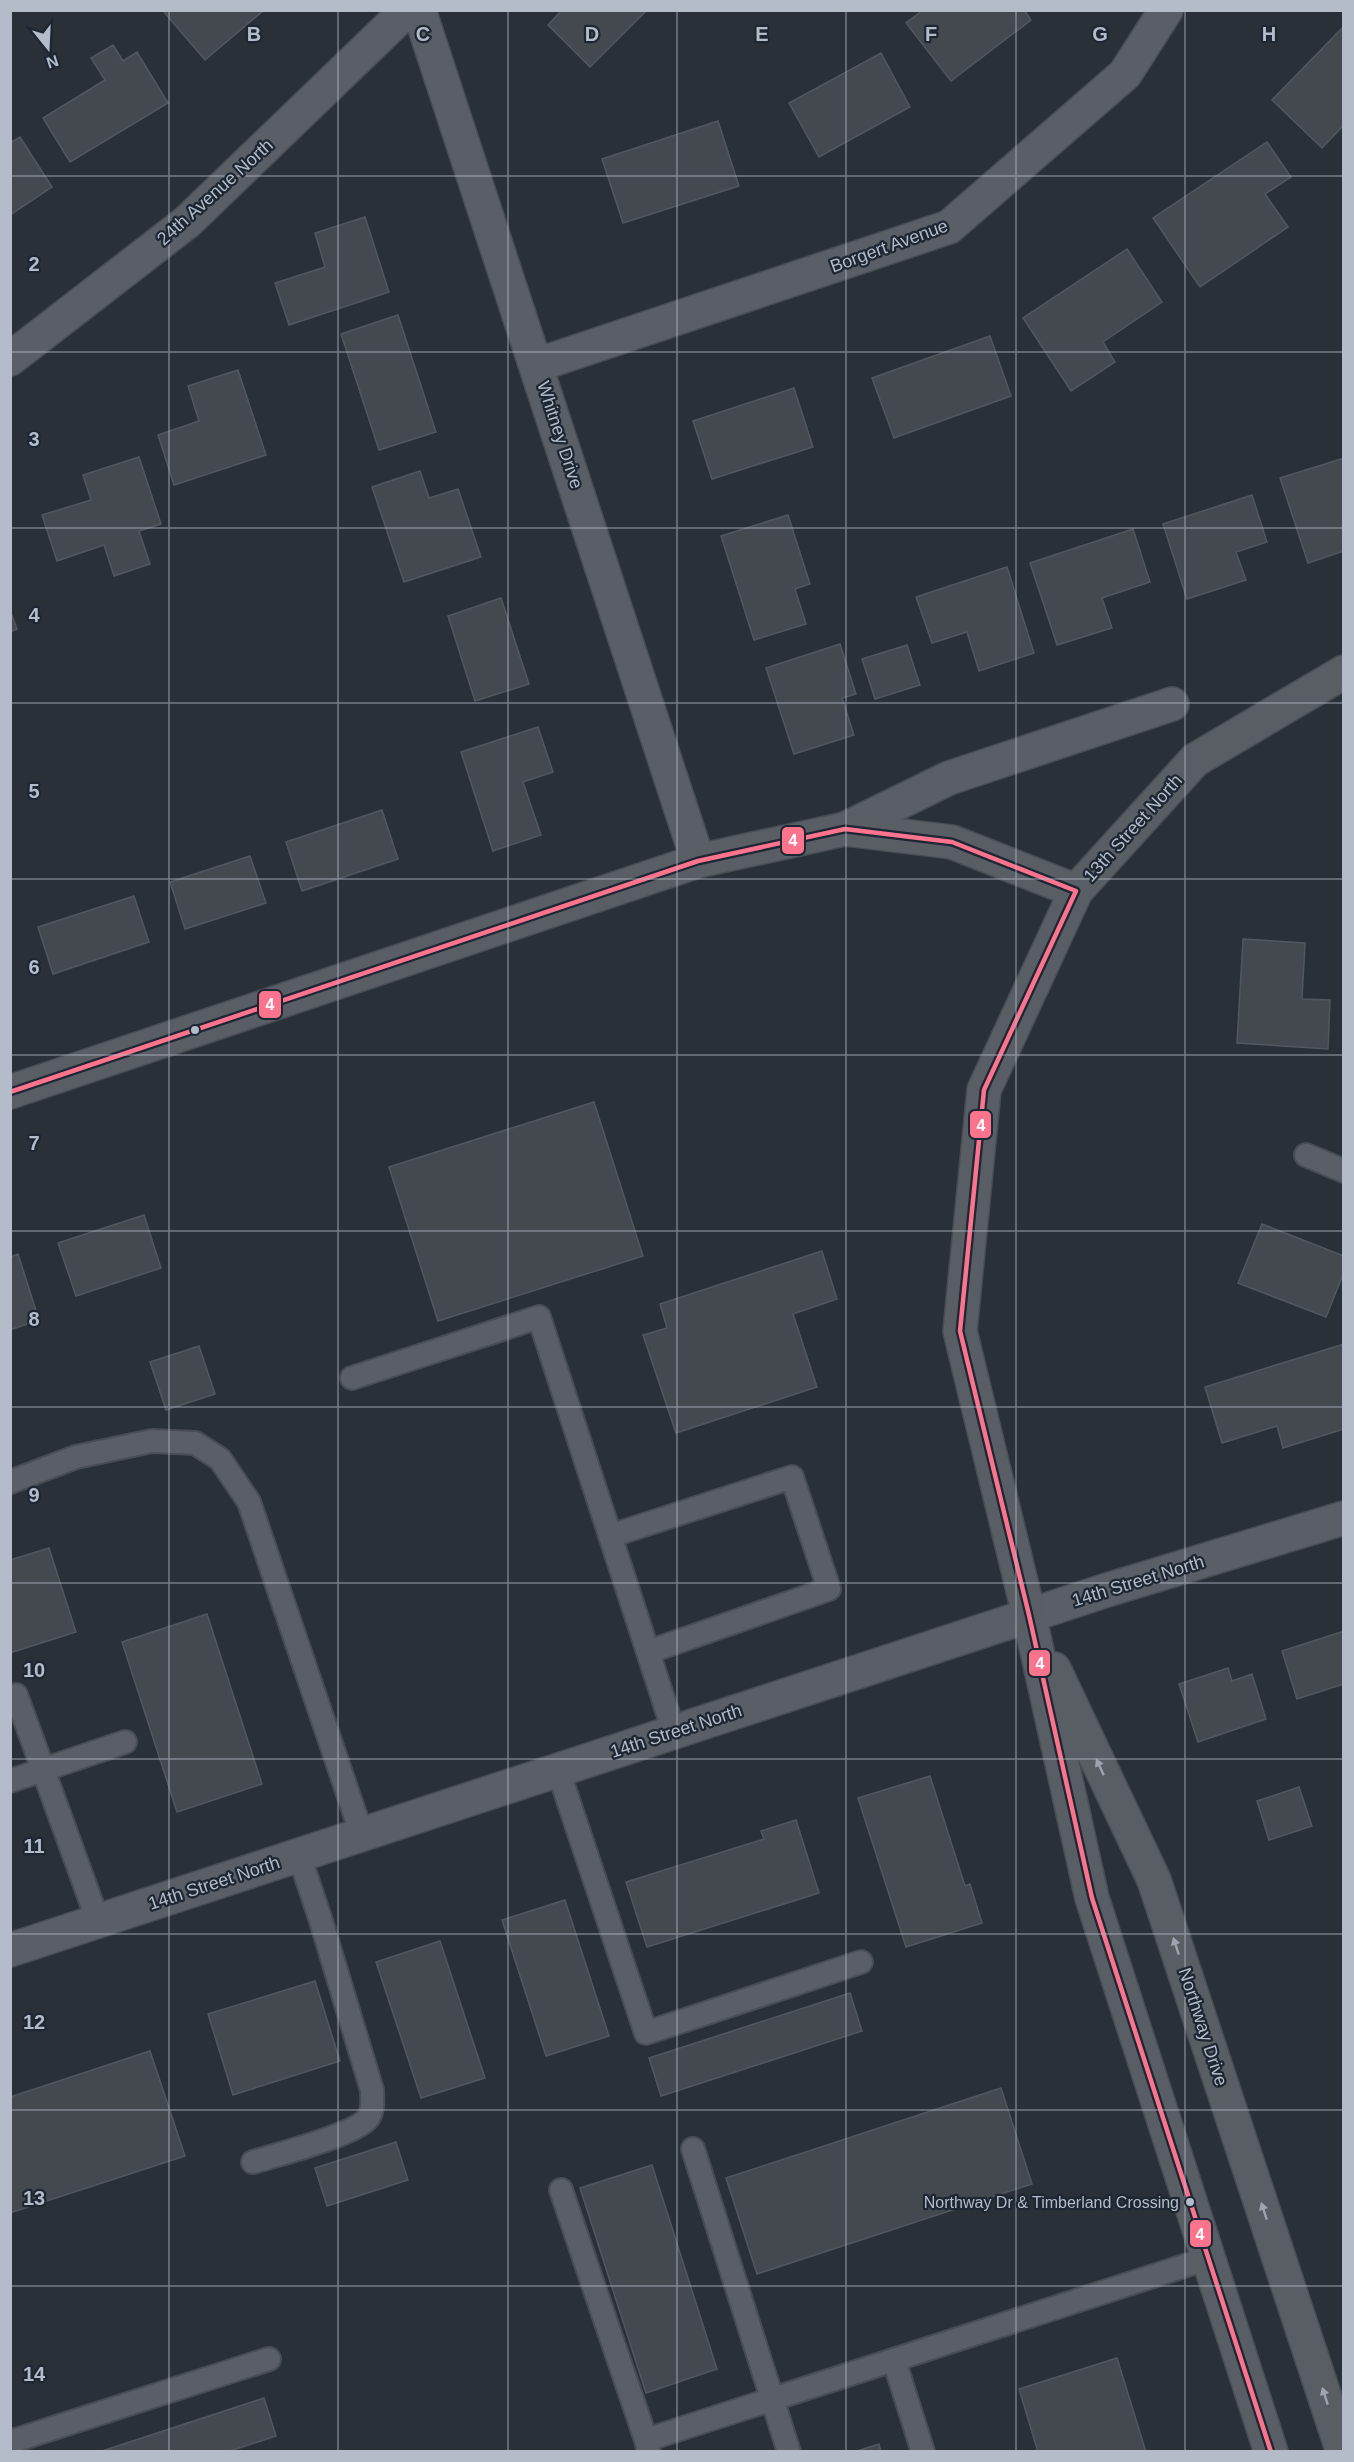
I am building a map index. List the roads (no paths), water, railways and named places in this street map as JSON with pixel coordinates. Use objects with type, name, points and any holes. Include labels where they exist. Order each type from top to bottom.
[{"type":"street","name":"24th Avenue North","points":[[10,359],[188,222],[407,10]]},
{"type":"street","name":"Whitney Drive","points":[[419,10],[698,861]]},
{"type":"street","name":"Borgert Avenue","points":[[537,365],[949,228],[1125,74],[1166,10]]},
{"type":"street","name":"13th Street North","points":[[10,1092],[698,861],[845,830],[952,842],[1076,891],[1195,760],[1344,672]]},
{"type":"street","points":[[845,830],[949,778],[1172,704]]},
{"type":"street","name":"Northway Drive","points":[[1076,891],[984,1090],[960,1331],[1029,1615],[1092,1898],[1270,2451]]},
{"type":"street","name":"14th Street North","points":[[10,1950],[1029,1615],[1344,1518]]},
{"type":"street","name":"Northway Drive","points":[[1029,1615],[1154,1880],[1343,2451]]},
{"type":"lane","points":[[1306,1155],[1344,1171]]},
{"type":"lane","points":[[352,1378],[539,1317],[674,1732]]},
{"type":"lane","points":[[10,1482],[76,1457],[152,1441],[195,1443],[220,1459],[249,1502],[362,1835]]},
{"type":"lane","points":[[610,1536],[792,1477],[829,1588],[648,1652]]},
{"type":"lane","points":[[16,1695],[98,1921]]},
{"type":"lane","points":[[10,1781],[125,1742]]},
{"type":"lane","points":[[558,1770],[646,2032],[861,1962]]},
{"type":"lane","points":[[253,2162],[340,2134],[359,2125],[368,2118],[372,2105],[368,2079],[299,1855]]},
{"type":"lane","points":[[693,2149],[789,2451]]},
{"type":"lane","points":[[561,2190],[648,2446],[773,2399],[1209,2258]]},
{"type":"lane","points":[[10,2442],[269,2360]]},
{"type":"lane","points":[[894,2360],[923,2451]]},
{"type":"place","name":"Northway Dr & Timberland Crossing","points":[[1190,2202]]}]
